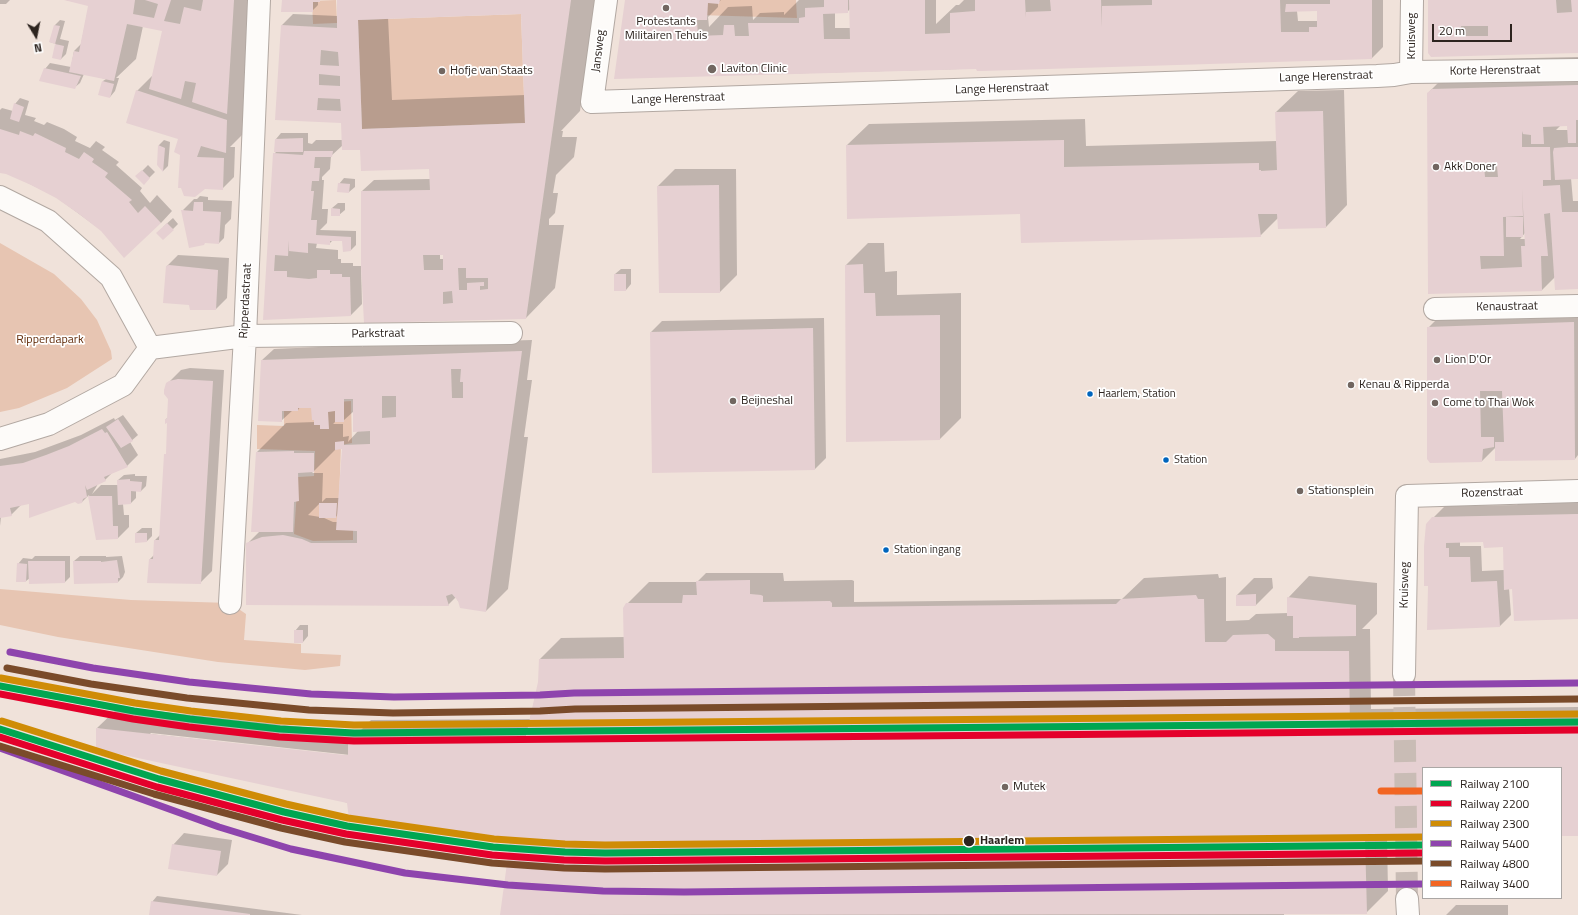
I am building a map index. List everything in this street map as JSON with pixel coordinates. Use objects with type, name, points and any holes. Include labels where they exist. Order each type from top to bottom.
[{"type":"street","name":"Ripperdastraat","points":[[230,603],[245,336],[260,0]]},
{"type":"street","name":"Jansweg","points":[[592,102],[606,0]]},
{"type":"street","name":"Kruisweg","points":[[1411,72],[1412,0]]},
{"type":"street","name":"Korte Herenstraat","points":[[1411,72],[1578,70]]},
{"type":"street","name":"Lange Herenstraat","points":[[592,102],[1394,75],[1411,72]]},
{"type":"street","points":[[0,197],[48,221],[111,276],[150,348]]},
{"type":"street","name":"Kenaustraat","points":[[1435,309],[1578,306]]},
{"type":"street","name":"Parkstraat","points":[[245,336],[511,333]]},
{"type":"street","points":[[0,439],[49,424],[123,385],[150,348],[245,336]]},
{"type":"street","name":"Rozenstraat","points":[[1407,496],[1578,491]]},
{"type":"street","name":"Kruisweg","points":[[1404,674],[1407,496]]},
{"type":"green space","points":[[336,0],[337,23],[313,24],[312,1]]},
{"type":"green space","points":[[703,0],[796,0],[797,18],[698,15]]},
{"type":"green space","name":"Hofje van Staats","points":[[521,14],[525,123],[362,129],[358,20]]},
{"type":"green space","name":"Ripperdapark","points":[[0,243],[54,274],[81,299],[97,320],[111,351],[112,359],[67,388],[19,408],[0,412]]},
{"type":"green space","points":[[351,401],[352,443],[341,445],[338,529],[353,530],[353,540],[313,541],[294,534],[298,477],[314,476],[315,451],[257,449],[257,425],[284,426],[284,406]]},
{"type":"green space","points":[[0,589],[131,600],[230,603],[246,614],[244,640],[301,644],[301,653],[341,655],[340,666],[305,670],[218,662],[58,637],[0,625]]},
{"type":"building","points":[[64,0],[135,0],[133,14],[154,18],[158,4],[145,0],[171,0],[164,21],[180,24],[184,7],[201,11],[203,0],[234,0],[227,114],[192,102],[196,83],[185,81],[181,99],[149,89],[162,31],[127,24],[114,81],[69,72],[74,51],[79,52],[88,6]]},
{"type":"building","points":[[282,0],[320,0],[320,2],[313,2],[313,12],[281,12]]},
{"type":"building","points":[[337,0],[571,0],[526,319],[364,323],[361,266],[361,191],[430,190],[429,169],[361,171],[360,150],[342,150],[341,123],[275,120],[281,25],[337,28]],"holes":[[[521,14],[525,123],[362,129],[358,20]],[[321,50],[338,52],[339,66],[320,65]],[[319,74],[340,76],[340,86],[319,85]],[[318,98],[340,99],[341,111],[317,110]],[[423,255],[443,255],[443,270],[424,270]],[[458,268],[466,268],[466,278],[488,278],[488,289],[480,290],[480,286],[484,286],[484,282],[467,283],[467,290],[459,290]],[[452,291],[453,303],[443,304],[443,292]]]},
{"type":"building","points":[[625,0],[720,0],[719,4],[708,3],[707,20],[697,20],[698,36],[723,35],[724,25],[734,25],[735,36],[749,36],[748,23],[799,23],[799,18],[805,17],[805,8],[824,7],[824,0],[848,0],[848,13],[823,14],[824,39],[850,39],[849,0],[925,0],[925,34],[950,33],[950,13],[975,11],[975,0],[1025,0],[1026,18],[1026,12],[1051,11],[1050,0],[1101,0],[1102,28],[1102,6],[1152,5],[1152,0],[1280,0],[1281,32],[1309,32],[1309,27],[1317,27],[1317,11],[1285,12],[1286,4],[1330,4],[1330,0],[1372,0],[1372,59],[982,71],[977,71],[976,69],[614,79]]},
{"type":"building","points":[[1428,0],[1556,0],[1557,13],[1572,12],[1571,0],[1578,0],[1578,53],[1431,57],[1428,53]],"holes":[[[1461,26],[1488,26],[1488,36],[1462,36]]]},
{"type":"building","points":[[54,25],[60,26],[55,44],[49,42]]},
{"type":"building","points":[[55,44],[64,46],[61,60],[52,58]]},
{"type":"building","points":[[44,68],[81,76],[75,89],[39,81]]},
{"type":"building","points":[[102,81],[114,84],[110,98],[98,95]]},
{"type":"building","points":[[1578,85],[1578,120],[1576,120],[1576,143],[1568,143],[1567,126],[1543,127],[1544,144],[1531,144],[1531,135],[1523,134],[1522,131],[1522,147],[1550,147],[1551,180],[1543,180],[1543,186],[1560,185],[1562,212],[1578,212],[1578,289],[1555,290],[1550,213],[1544,214],[1548,256],[1541,256],[1542,291],[1428,294],[1427,93],[1432,89]],"holes":[[[1484,166],[1497,166],[1498,177],[1485,177]],[[1522,188],[1525,246],[1521,246],[1522,267],[1481,269],[1480,256],[1504,256],[1503,217],[1523,216]]]},
{"type":"building","points":[[136,90],[227,120],[226,153],[201,146],[197,157],[224,158],[223,190],[205,189],[195,197],[184,196],[181,188],[178,188],[180,155],[174,152],[178,139],[126,123]]},
{"type":"building","points":[[14,103],[24,107],[19,122],[10,119]]},
{"type":"building","points":[[1323,111],[1326,228],[1278,229],[1277,214],[1258,214],[1261,237],[1021,243],[1020,214],[847,219],[846,145],[1064,140],[1064,167],[1259,163],[1259,170],[1261,171],[1277,170],[1275,112]]},
{"type":"building","points":[[0,129],[19,135],[20,131],[33,136],[35,133],[66,148],[65,152],[79,159],[84,152],[94,159],[92,162],[108,173],[105,177],[132,200],[129,202],[138,213],[145,206],[161,223],[124,258],[101,231],[56,198],[31,185],[6,174],[0,173]]},
{"type":"building","points":[[303,138],[303,152],[274,152],[275,139]]},
{"type":"building","points":[[158,145],[165,148],[163,172],[157,165]]},
{"type":"building","points":[[1578,147],[1578,179],[1555,180],[1554,148]]},
{"type":"building","points":[[304,151],[333,151],[332,157],[315,157],[314,168],[320,168],[319,181],[312,181],[311,191],[314,191],[311,220],[317,220],[316,235],[351,237],[351,251],[343,252],[342,241],[330,241],[330,245],[308,243],[308,253],[289,251],[289,240],[288,256],[275,255],[274,271],[287,271],[287,277],[309,279],[317,278],[317,270],[330,270],[330,274],[342,274],[342,277],[350,277],[351,316],[263,320],[273,153],[303,155]]},
{"type":"building","points":[[142,170],[150,178],[144,185],[135,176]]},
{"type":"building","points":[[338,183],[350,184],[349,193],[337,192]]},
{"type":"building","points":[[719,185],[720,293],[659,293],[657,186]]},
{"type":"building","points":[[194,202],[203,202],[203,211],[221,212],[219,244],[205,243],[204,245],[189,248],[181,210],[193,211]]},
{"type":"building","points":[[331,208],[340,209],[340,216],[331,216]]},
{"type":"building","points":[[1506,217],[1523,217],[1523,237],[1506,237]]},
{"type":"building","points":[[167,223],[174,230],[163,240],[156,233]]},
{"type":"building","points":[[863,264],[864,293],[875,293],[876,316],[940,315],[940,440],[846,442],[845,265]]},
{"type":"building","points":[[169,265],[218,270],[216,310],[190,310],[189,305],[163,303],[166,266]]},
{"type":"building","points":[[614,274],[626,274],[626,291],[614,291]]},
{"type":"building","points":[[1574,322],[1575,460],[1495,461],[1495,442],[1504,442],[1502,391],[1480,391],[1481,437],[1494,437],[1494,447],[1483,449],[1482,462],[1430,463],[1427,459],[1427,327]]},
{"type":"building","name":"Beijneshal","points":[[813,328],[815,470],[652,473],[650,332]]},
{"type":"building","points":[[522,351],[486,612],[460,608],[458,601],[452,594],[446,596],[449,606],[246,605],[246,543],[262,537],[283,535],[302,539],[311,543],[357,543],[357,531],[336,530],[342,449],[335,450],[335,442],[344,441],[344,445],[370,444],[370,431],[353,432],[353,399],[344,399],[344,422],[335,422],[335,411],[328,412],[329,429],[320,429],[320,425],[314,425],[311,408],[298,408],[298,411],[282,411],[282,422],[258,421],[261,360]],"holes":[[[451,369],[461,369],[460,382],[463,382],[463,398],[452,398]],[[382,396],[396,396],[396,417],[382,418]]]},
{"type":"building","points":[[178,379],[213,381],[201,584],[147,583],[149,559],[153,559],[154,540],[159,540],[164,454],[166,454],[167,423],[165,424],[165,419],[167,419],[168,399],[164,394],[164,390],[166,383]]},
{"type":"building","points":[[118,419],[133,441],[121,448],[106,427]]},
{"type":"building","points":[[102,429],[105,433],[107,432],[128,467],[104,477],[106,481],[87,490],[85,485],[87,497],[83,499],[82,503],[78,504],[75,502],[29,518],[29,504],[10,508],[12,516],[0,518],[0,466],[23,463],[46,455],[69,446]]},
{"type":"building","points":[[294,451],[294,453],[314,453],[314,472],[298,473],[299,501],[294,502],[293,532],[251,532],[256,452]]},
{"type":"building","points":[[130,479],[130,481],[142,482],[141,492],[131,491],[131,504],[118,505],[117,480]]},
{"type":"building","points":[[88,496],[112,496],[113,526],[118,526],[118,539],[96,540]]},
{"type":"building","points":[[319,503],[337,503],[336,518],[319,518]]},
{"type":"building","points":[[1578,514],[1578,619],[1514,621],[1512,589],[1504,590],[1503,547],[1484,548],[1483,542],[1446,543],[1446,548],[1449,548],[1449,557],[1470,557],[1471,582],[1497,581],[1500,627],[1427,630],[1428,586],[1424,586],[1424,546],[1426,524],[1432,517]]},
{"type":"building","points":[[135,533],[147,533],[147,542],[135,543]]},
{"type":"building","points":[[117,560],[120,578],[118,578],[118,583],[74,584],[73,561],[101,562]]},
{"type":"building","points":[[28,561],[65,561],[65,583],[29,584]]},
{"type":"building","points":[[17,563],[27,564],[26,582],[16,582]]},
{"type":"building","points":[[750,580],[750,594],[763,596],[763,602],[830,601],[832,603],[832,607],[1116,604],[1121,599],[1196,595],[1198,599],[1204,599],[1205,642],[1226,642],[1233,635],[1268,634],[1275,640],[1275,651],[1349,651],[1350,730],[1578,728],[1578,836],[1562,836],[1562,767],[1422,767],[1422,838],[1365,838],[1367,914],[500,915],[510,841],[434,833],[349,819],[347,803],[96,749],[96,728],[345,755],[348,755],[348,741],[525,740],[538,682],[539,659],[624,658],[623,608],[626,603],[682,603],[683,595],[697,595],[696,581]]},
{"type":"building","points":[[1256,594],[1256,606],[1236,606],[1236,595]]},
{"type":"building","points":[[1287,597],[1356,605],[1356,636],[1293,638],[1293,616],[1287,616]]},
{"type":"building","points":[[294,630],[303,630],[303,643],[294,643]]},
{"type":"building","points":[[172,844],[221,851],[217,876],[168,869]]},
{"type":"building","points":[[151,901],[250,914],[250,915],[149,915]]},
{"type":"tunnel","points":[[1404,674],[1407,899]]},
{"type":"rail line","name":"5400","points":[[10,652],[93,668],[189,682],[311,694],[394,697],[540,695],[574,693],[1578,683]]},
{"type":"rail line","name":"4800","points":[[7,668],[91,684],[187,698],[309,710],[393,713],[540,711],[575,709],[1578,699]]},
{"type":"rail line","name":"2300","points":[[1,678],[135,703],[191,711],[281,721],[354,725],[1578,714]]},
{"type":"rail line","name":"2100","points":[[0,686],[134,711],[190,719],[280,729],[354,733],[1578,722]]},
{"type":"rail line","name":"2200","points":[[0,694],[133,719],[189,727],[279,737],[354,741],[1578,730]]},
{"type":"rail line","name":"2300","points":[[2,721],[161,771],[286,804],[348,818],[494,839],[605,845],[1422,837]]},
{"type":"rail line","name":"2100","points":[[0,729],[159,779],[284,812],[347,826],[493,847],[605,853],[1422,845]]},
{"type":"rail line","name":"2200","points":[[0,737],[157,787],[282,820],[346,834],[492,855],[605,861],[1422,853]]},
{"type":"rail line","name":"4800","points":[[0,746],[154,794],[281,828],[345,842],[492,863],[605,869],[1422,861]]},
{"type":"rail line","name":"5400","points":[[0,748],[219,827],[291,849],[405,873],[508,885],[603,891],[684,892],[1422,884]]},
{"type":"rail line","name":"3400","points":[[1381,791],[1422,791]]},
{"type":"place","name":"Protestants Militairen Tehuis","points":[[666,8]]},
{"type":"place","name":"Laviton Clinic","points":[[712,69]]},
{"type":"place","name":"Hofje van Staats","points":[[442,71]]},
{"type":"place","name":"Akk Doner","points":[[1436,167]]},
{"type":"place","name":"Lion D'Or","points":[[1437,360]]},
{"type":"place","name":"Kenau & Ripperda","points":[[1351,385]]},
{"type":"place","name":"Haarlem, Station","points":[[1090,394]]},
{"type":"place","name":"Beijneshal","points":[[733,401]]},
{"type":"place","name":"Come to Thai Wok","points":[[1435,403]]},
{"type":"place","name":"Station","points":[[1166,460]]},
{"type":"place","name":"Stationsplein","points":[[1300,491]]},
{"type":"place","name":"Station ingang","points":[[886,550]]},
{"type":"place","name":"Mutek","points":[[1005,787]]},
{"type":"place","name":"Haarlem","points":[[969,841]]}]
